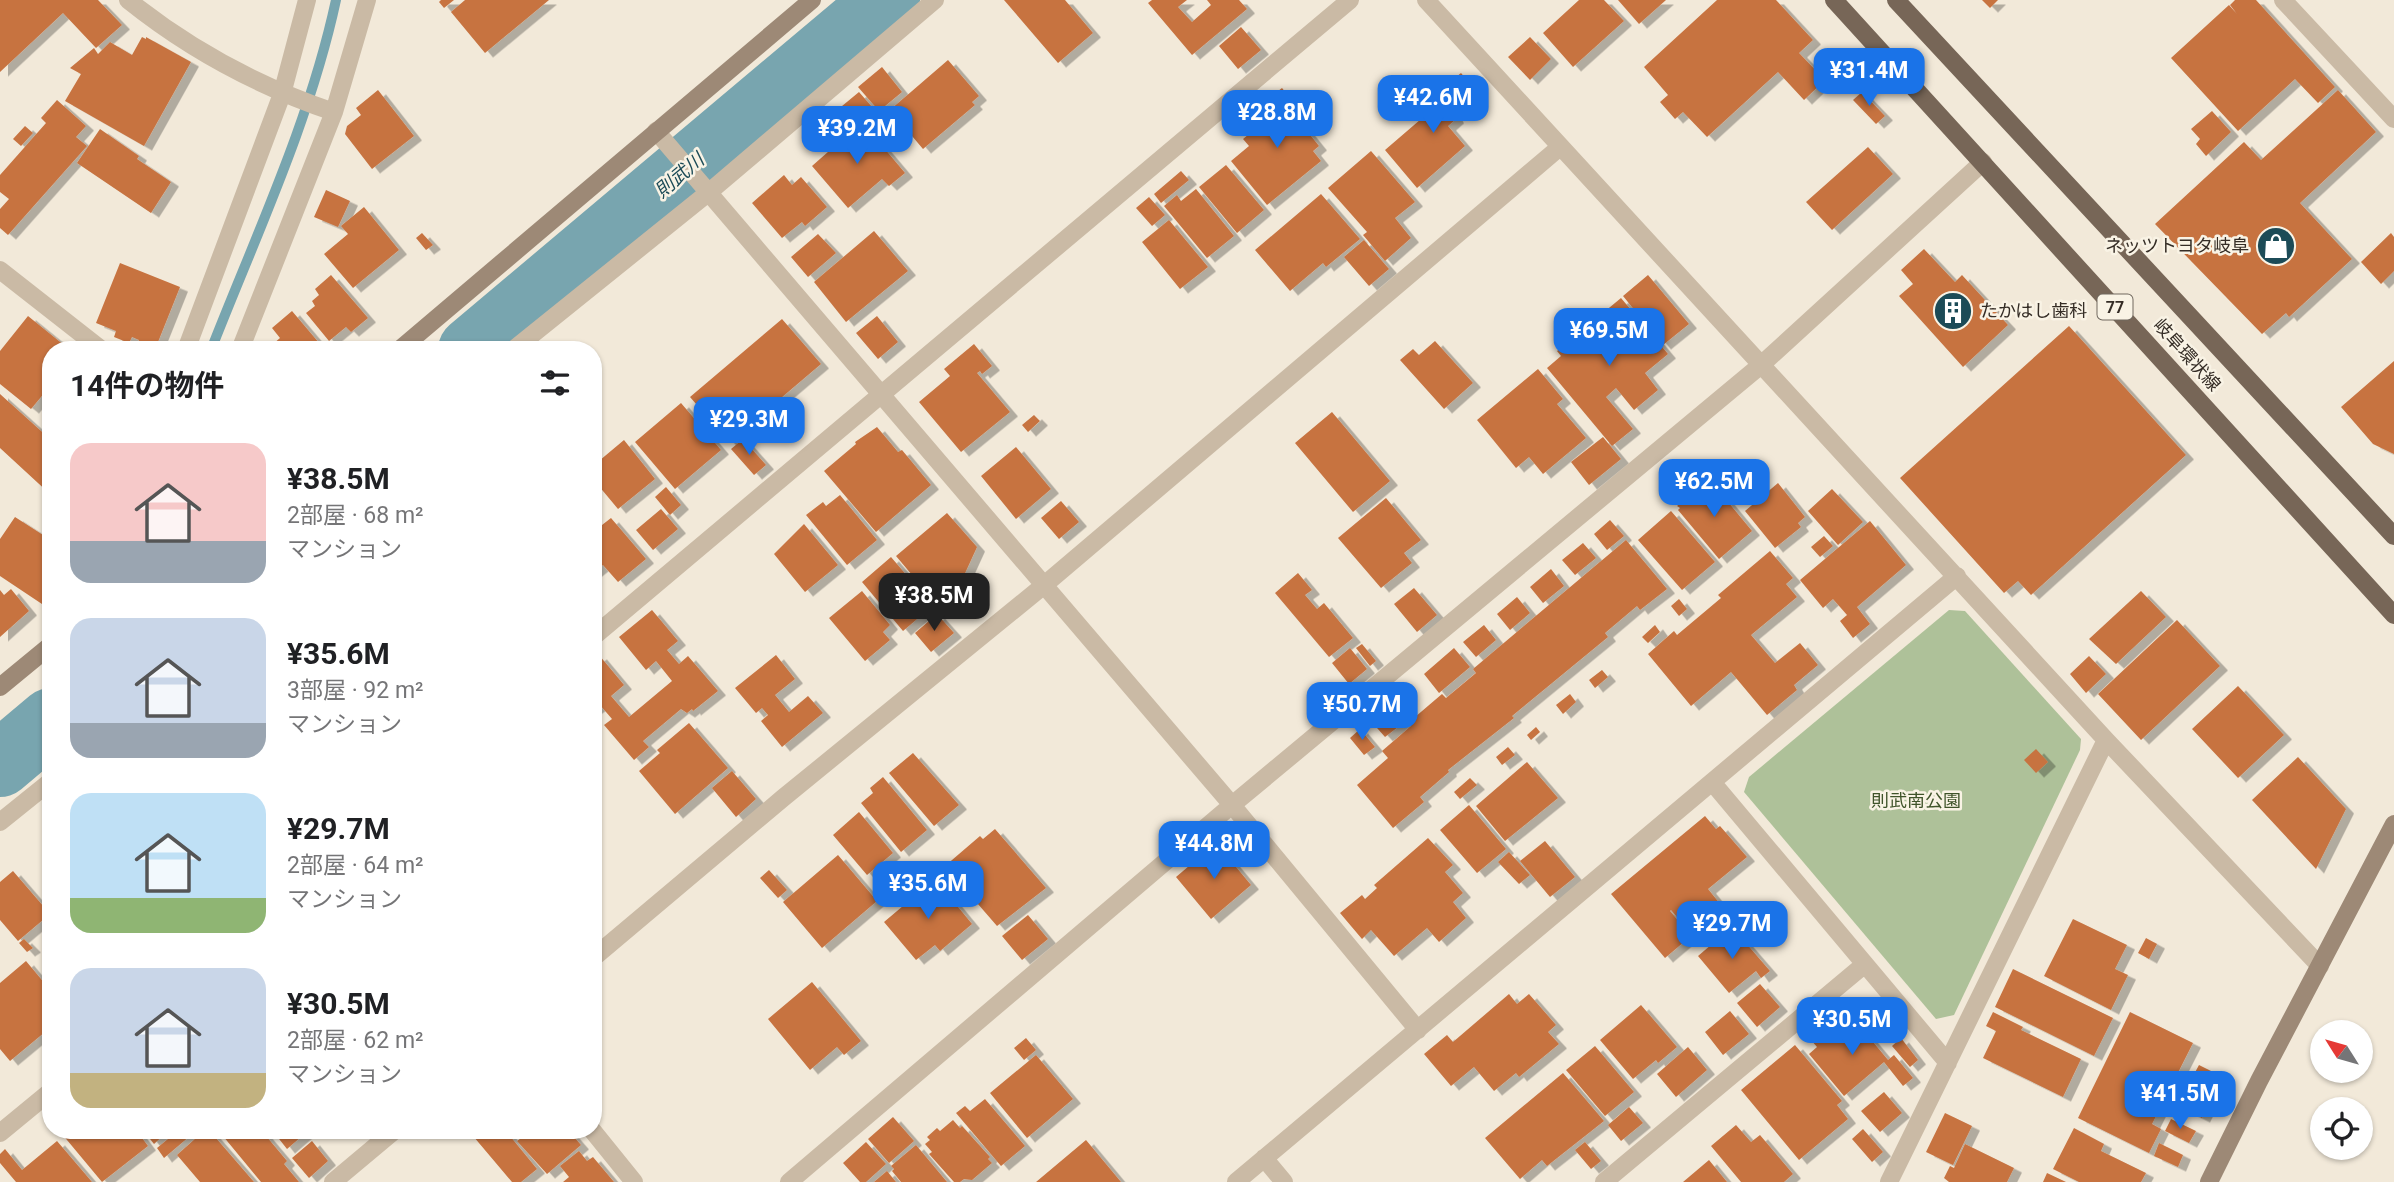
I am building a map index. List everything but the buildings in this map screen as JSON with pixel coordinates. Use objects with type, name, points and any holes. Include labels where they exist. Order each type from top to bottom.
[{"type":"main road","name":"岐阜環状線","points":[[1834,0],[2394,615]]},
{"type":"main road","name":"岐阜環状線","points":[[1896,0],[2394,536]]},
{"type":"street","points":[[128,0],[208,55],[289,97],[328,110]]},
{"type":"street","points":[[190,341],[289,97],[307,0]]},
{"type":"street","points":[[243,341],[367,0]]},
{"type":"street","points":[[411,341],[812,0]]},
{"type":"street","points":[[523,341],[703,187],[935,0]]},
{"type":"street","points":[[602,629],[1350,0]]},
{"type":"street","points":[[1426,0],[2106,740],[2320,966]]},
{"type":"street","points":[[2283,0],[2387,99],[2394,120]]},
{"type":"street","points":[[656,131],[1231,805],[1418,1030]]},
{"type":"street","points":[[602,950],[783,798],[1043,586],[1560,147]]},
{"type":"street","points":[[789,1182],[1231,805],[1761,365],[1983,162]]},
{"type":"street","points":[[0,270],[91,341]]},
{"type":"street","points":[[1236,1182],[1957,576]]},
{"type":"street","points":[[0,687],[42,652]]},
{"type":"street","points":[[1889,1182],[2106,740]]},
{"type":"street","points":[[1712,782],[1948,1063]]},
{"type":"street","points":[[0,822],[42,788]]},
{"type":"street","points":[[2209,1182],[2394,824]]},
{"type":"street","points":[[1604,1182],[1865,964]]},
{"type":"street","points":[[0,1133],[42,1098]]},
{"type":"street","points":[[333,1182],[384,1139]]},
{"type":"street","points":[[599,1139],[634,1182]]},
{"type":"street","points":[[1265,1158],[1284,1182]]},
{"type":"green space","name":"則武南公園","points":[[1949,610],[1965,611],[2081,739],[2080,750],[1954,1015],[1936,1019],[1744,792],[1749,777]]},
{"type":"waterway","points":[[215,341],[297,134],[312,90],[336,0]]},
{"type":"waterway","name":"則武川","points":[[482,341],[887,0]]},
{"type":"waterway","name":"則武川","points":[[0,764],[42,729]]},
{"type":"place","name":"ネッツトヨタ岐阜","points":[[2276,246]]},
{"type":"place","name":"たかはし歯科","points":[[1953,311]]}]
